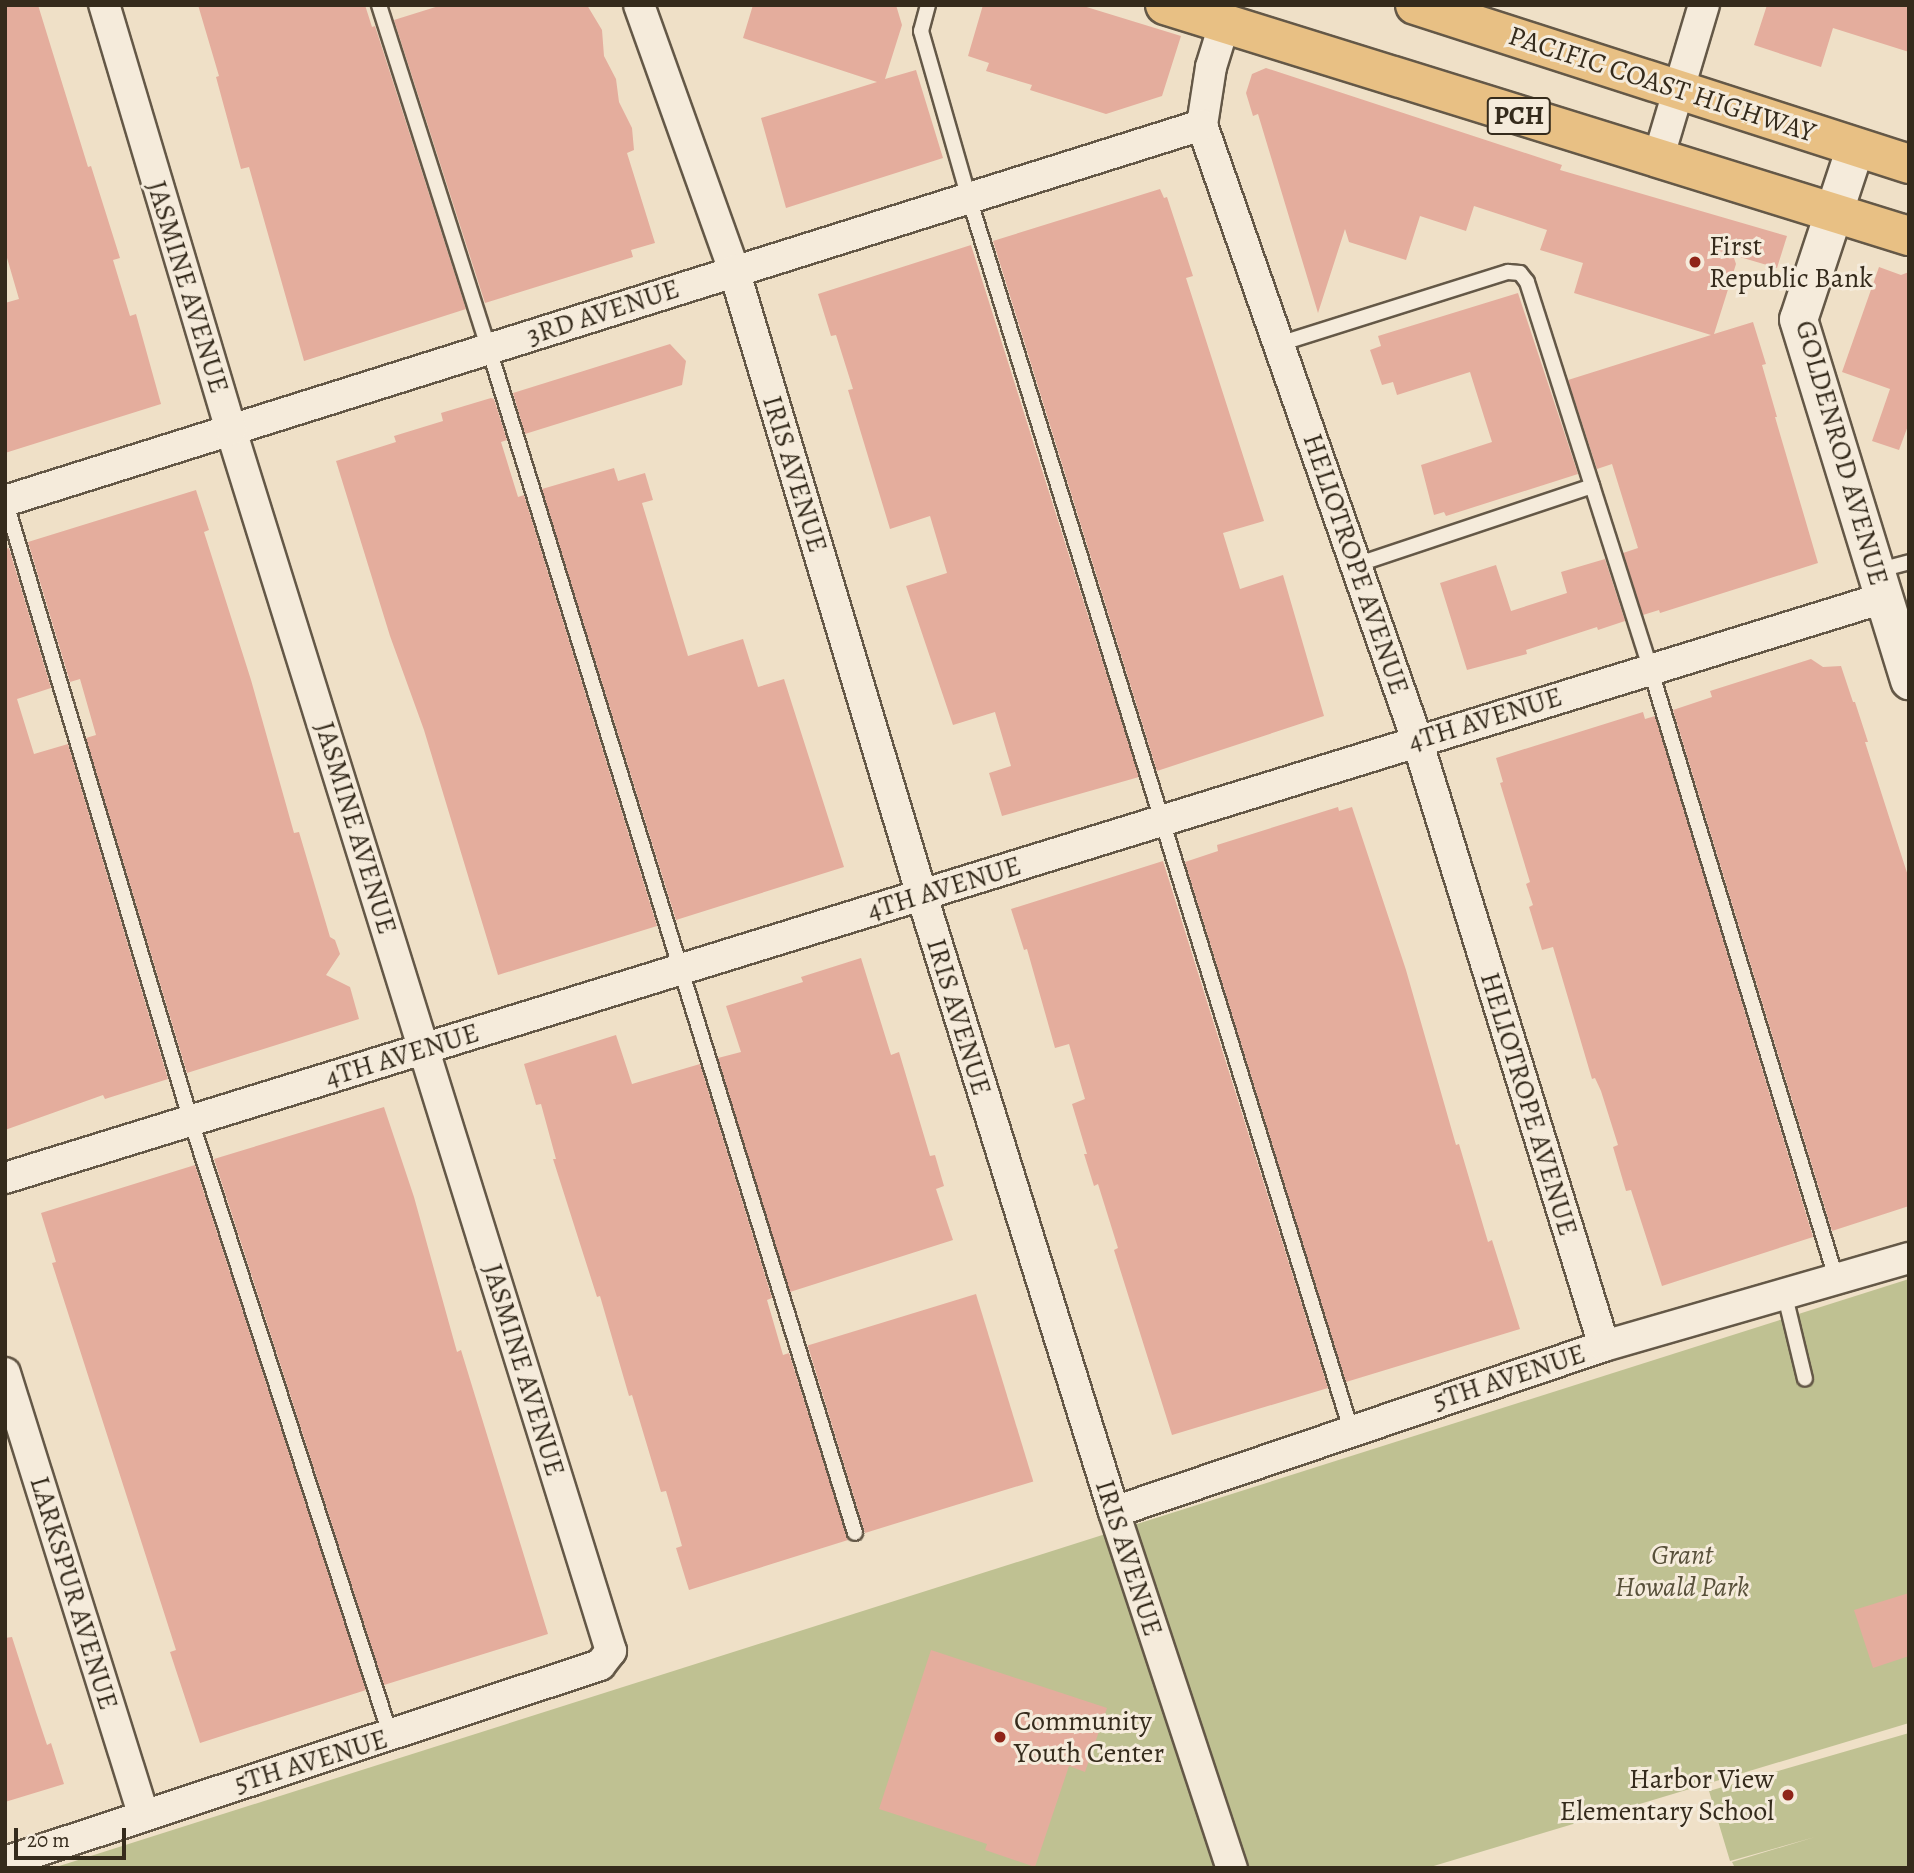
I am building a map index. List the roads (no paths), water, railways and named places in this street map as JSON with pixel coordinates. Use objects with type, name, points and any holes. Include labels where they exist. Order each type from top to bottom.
[{"type":"highway","name":"PCH","points":[[1165,5],[1909,236]]},
{"type":"highway","name":"PACIFIC COAST HIGHWAY","points":[[1415,5],[1909,164]]},
{"type":"street","name":"JASMINE AVENUE","points":[[104,5],[231,430],[611,1651]]},
{"type":"street","name":"IRIS AVENUE","points":[[639,5],[734,270],[922,895],[1114,1512],[1232,1868]]},
{"type":"street","points":[[1658,159],[1704,5]]},
{"type":"street","name":"HELIOTROPE AVENUE","points":[[1224,25],[1211,66],[1202,125],[1417,740],[1604,1346]]},
{"type":"street","name":"3RD AVENUE","points":[[5,501],[1202,125]]},
{"type":"street","name":"GOLDENROD AVENUE","points":[[1855,146],[1798,319],[1909,680]]},
{"type":"street","name":"4TH AVENUE","points":[[5,1178],[1650,668],[1879,585]]},
{"type":"street","name":"5TH AVENUE","points":[[1114,1512],[1604,1346],[1909,1258]]},
{"type":"street","name":"LARKSPUR AVENUE","points":[[5,1373],[143,1814]]},
{"type":"street","name":"5TH AVENUE","points":[[5,1862],[143,1814],[391,1737],[600,1665],[611,1651]]},
{"type":"lane","points":[[379,5],[489,349],[855,1532]]},
{"type":"lane","points":[[928,5],[921,31],[970,198],[1160,820],[1351,1430]]},
{"type":"lane","points":[[1279,344],[1508,272],[1520,272],[1527,282],[1650,668],[1836,1278]]},
{"type":"lane","points":[[1356,565],[1592,486]]},
{"type":"lane","points":[[5,501],[191,1121],[391,1737]]},
{"type":"lane","points":[[1879,585],[1909,562]]},
{"type":"lane","points":[[1784,1292],[1805,1379]]},
{"type":"place","name":"First Republic Bank","points":[[1695,262]]},
{"type":"place","name":"Community Youth Center","points":[[1000,1737]]},
{"type":"place","name":"Harbor View Elementary School","points":[[1788,1795]]},
{"type":"park label","name":"Grant Howald Park","points":[[1682,1571]]}]
